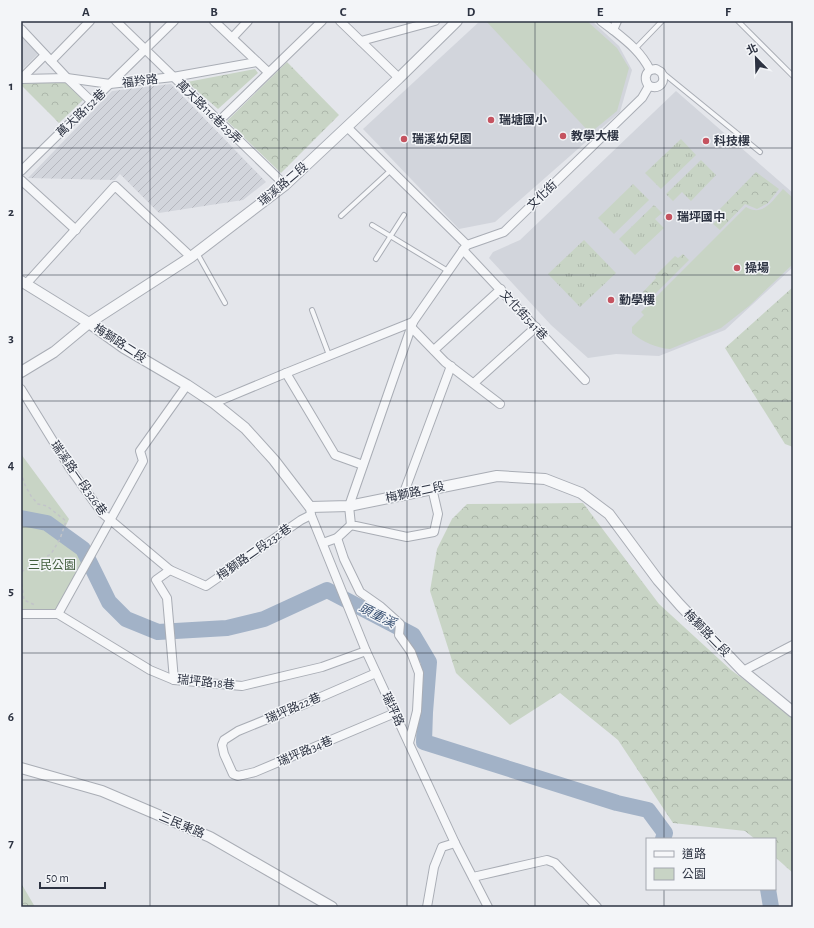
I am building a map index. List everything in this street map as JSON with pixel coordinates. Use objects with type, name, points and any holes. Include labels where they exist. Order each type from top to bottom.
[{"type":"street","points":[[21,79],[48,58],[90,21]]},
{"type":"street","name":"萬大路116巷29弄","points":[[116,21],[285,185]]},
{"type":"street","name":"萬大路152巷","points":[[21,171],[174,21]]},
{"type":"street","points":[[214,21],[268,72]]},
{"type":"street","points":[[232,38],[248,21]]},
{"type":"street","points":[[218,121],[322,21]]},
{"type":"street","points":[[340,21],[399,78]]},
{"type":"street","points":[[361,41],[434,21]]},
{"type":"street","name":"瑞溪路二段","points":[[21,372],[54,352],[89,324],[194,255],[285,185],[399,78],[457,21]]},
{"type":"street","points":[[601,21],[635,49],[645,59],[650,70]]},
{"type":"street","points":[[613,30],[617,21]]},
{"type":"street","points":[[21,29],[92,102]]},
{"type":"street","name":"福羚路","points":[[21,79],[67,78],[110,84],[173,77],[257,62]]},
{"type":"street","points":[[656,69],[661,72],[664,77],[663,83],[655,87],[649,86],[645,77],[646,74],[650,70],[656,69]]},
{"type":"street","name":"文化街","points":[[465,247],[504,232],[642,98],[649,86]]},
{"type":"street","name":"文化街541巷","points":[[347,127],[391,170],[465,247],[501,289],[585,380]]},
{"type":"street","points":[[21,180],[76,230]]},
{"type":"street","points":[[24,282],[76,230],[115,186],[194,255]]},
{"type":"street","points":[[351,525],[349,506],[412,325],[465,247]]},
{"type":"street","name":"梅獅路二段","points":[[24,282],[124,348],[214,403],[245,428],[274,460],[310,511],[349,506],[497,476],[545,480],[581,493],[610,514],[658,580],[743,672],[793,712]]},
{"type":"street","points":[[434,350],[501,289]]},
{"type":"street","points":[[412,325],[434,350],[451,366],[500,404]]},
{"type":"street","points":[[214,403],[329,356],[412,325]]},
{"type":"street","points":[[474,383],[536,327]]},
{"type":"street","points":[[403,495],[451,366]]},
{"type":"street","points":[[286,373],[335,456],[363,465]]},
{"type":"street","points":[[21,614],[58,614],[143,461],[140,451],[186,385]]},
{"type":"street","name":"瑞溪路一段326巷","points":[[21,389],[69,467],[102,513],[170,570]]},
{"type":"street","points":[[351,525],[407,537],[434,532],[438,514],[432,488]]},
{"type":"street","name":"瑞坪路","points":[[310,511],[366,651],[455,843],[488,907]]},
{"type":"street","name":"梅獅路二段232巷","points":[[170,570],[206,586],[301,520],[310,511]]},
{"type":"street","points":[[323,543],[337,538],[351,525]]},
{"type":"street","points":[[337,538],[344,559],[360,592],[380,606],[400,624],[399,635],[411,652],[419,673],[416,711],[409,743]]},
{"type":"street","points":[[170,570],[156,580],[167,598],[174,680]]},
{"type":"street","name":"瑞坪路18巷","points":[[58,614],[150,670],[174,680],[242,686],[322,666],[366,651]]},
{"type":"street","points":[[743,672],[793,645]]},
{"type":"street","name":"瑞坪路22巷","points":[[224,754],[222,745],[224,740],[238,731],[376,673]]},
{"type":"street","name":"瑞坪路34巷","points":[[224,754],[233,774],[238,776],[255,772],[395,713]]},
{"type":"street","name":"三民東路","points":[[21,768],[102,791],[210,837],[332,907]]},
{"type":"street","points":[[428,907],[436,860],[442,847],[455,843]]},
{"type":"street","points":[[473,877],[547,860],[555,863],[597,907]]},
{"type":"lane","points":[[635,49],[662,21]]},
{"type":"lane","points":[[738,21],[793,76]]},
{"type":"lane","points":[[661,72],[671,78],[760,152]]},
{"type":"lane","points":[[341,216],[391,170]]},
{"type":"lane","points":[[376,259],[404,215]]},
{"type":"lane","points":[[372,225],[448,271]]},
{"type":"lane","points":[[194,255],[224,303]]},
{"type":"lane","points":[[312,310],[329,356]]},
{"type":"path","points":[[21,472],[25,485],[31,496],[38,504],[47,506],[66,521],[60,539],[51,554],[21,572]]},
{"type":"path","points":[[21,578],[24,600],[43,608],[45,614]]},
{"type":"shaded area","name":"瑞塘國小","points":[[480,21],[592,21],[619,46],[632,70],[620,112],[495,222],[459,229],[363,129]]},
{"type":"shaded area","points":[[21,36],[38,54],[21,71]]},
{"type":"shaded area","points":[[171,84],[266,182],[243,200],[159,213],[120,174],[115,180],[28,178],[112,91]]},
{"type":"shaded area","name":"瑞坪國中","points":[[676,91],[793,193],[793,267],[725,330],[659,356],[616,354],[588,358],[551,325],[489,258],[493,252],[520,240]]},
{"type":"green space","points":[[486,21],[587,21],[617,48],[629,68],[617,111],[590,133]]},
{"type":"green space","points":[[287,62],[339,115],[281,173],[227,121]]},
{"type":"green space","points":[[255,69],[258,73],[218,109],[187,82]]},
{"type":"green space","points":[[66,82],[83,100],[59,123],[21,85],[23,83]]},
{"type":"green space","points":[[681,139],[696,155],[661,189],[645,173]]},
{"type":"green space","points":[[701,160],[716,175],[691,201],[682,192],[673,201],[666,194]]},
{"type":"green space","points":[[756,172],[779,189],[768,203],[757,209],[745,204],[720,230],[713,224],[718,219],[714,215]]},
{"type":"green space","points":[[633,184],[649,200],[614,234],[598,218]]},
{"type":"green space","name":"操場","points":[[783,189],[793,198],[793,264],[749,306],[721,328],[670,349],[650,344],[632,333],[632,327],[644,315],[641,312],[746,207],[752,210],[762,209],[771,203]]},
{"type":"green space","points":[[654,205],[662,213],[655,219],[664,228],[635,255],[619,239]]},
{"type":"green space","points":[[584,240],[616,273],[580,307],[548,274]]},
{"type":"green space","points":[[683,254],[689,260],[650,299],[643,292],[656,278],[655,276],[675,256],[678,258]]},
{"type":"green space","points":[[793,287],[793,447],[785,444],[725,348]]},
{"type":"green space","name":"三民公園","points":[[21,454],[69,519],[62,534],[83,549],[89,562],[58,614],[21,613]]},
{"type":"green space","points":[[583,503],[659,604],[731,670],[793,716],[793,873],[776,858],[776,838],[754,838],[745,831],[673,823],[618,740],[560,693],[510,725],[456,673],[430,591],[437,549],[452,519],[467,504]]},
{"type":"green space","points":[[21,883],[35,907],[21,907]]},
{"type":"waterway","name":"頭重溪","points":[[21,518],[47,523],[83,549],[109,602],[126,619],[158,632],[227,628],[264,619],[327,590],[413,635],[429,662],[424,742],[617,803],[648,810],[665,833],[663,838]]},
{"type":"waterway","name":"頭重溪","points":[[768,890],[771,907]]},
{"type":"place","name":"瑞塘國小","points":[[491,120]]},
{"type":"place","name":"教學大樓","points":[[563,136]]},
{"type":"place","name":"瑞溪幼兒園","points":[[404,139]]},
{"type":"place","name":"科技樓","points":[[706,141]]},
{"type":"place","name":"瑞坪國中","points":[[669,217]]},
{"type":"place","name":"操場","points":[[737,268]]},
{"type":"place","name":"勤學樓","points":[[611,300]]}]
